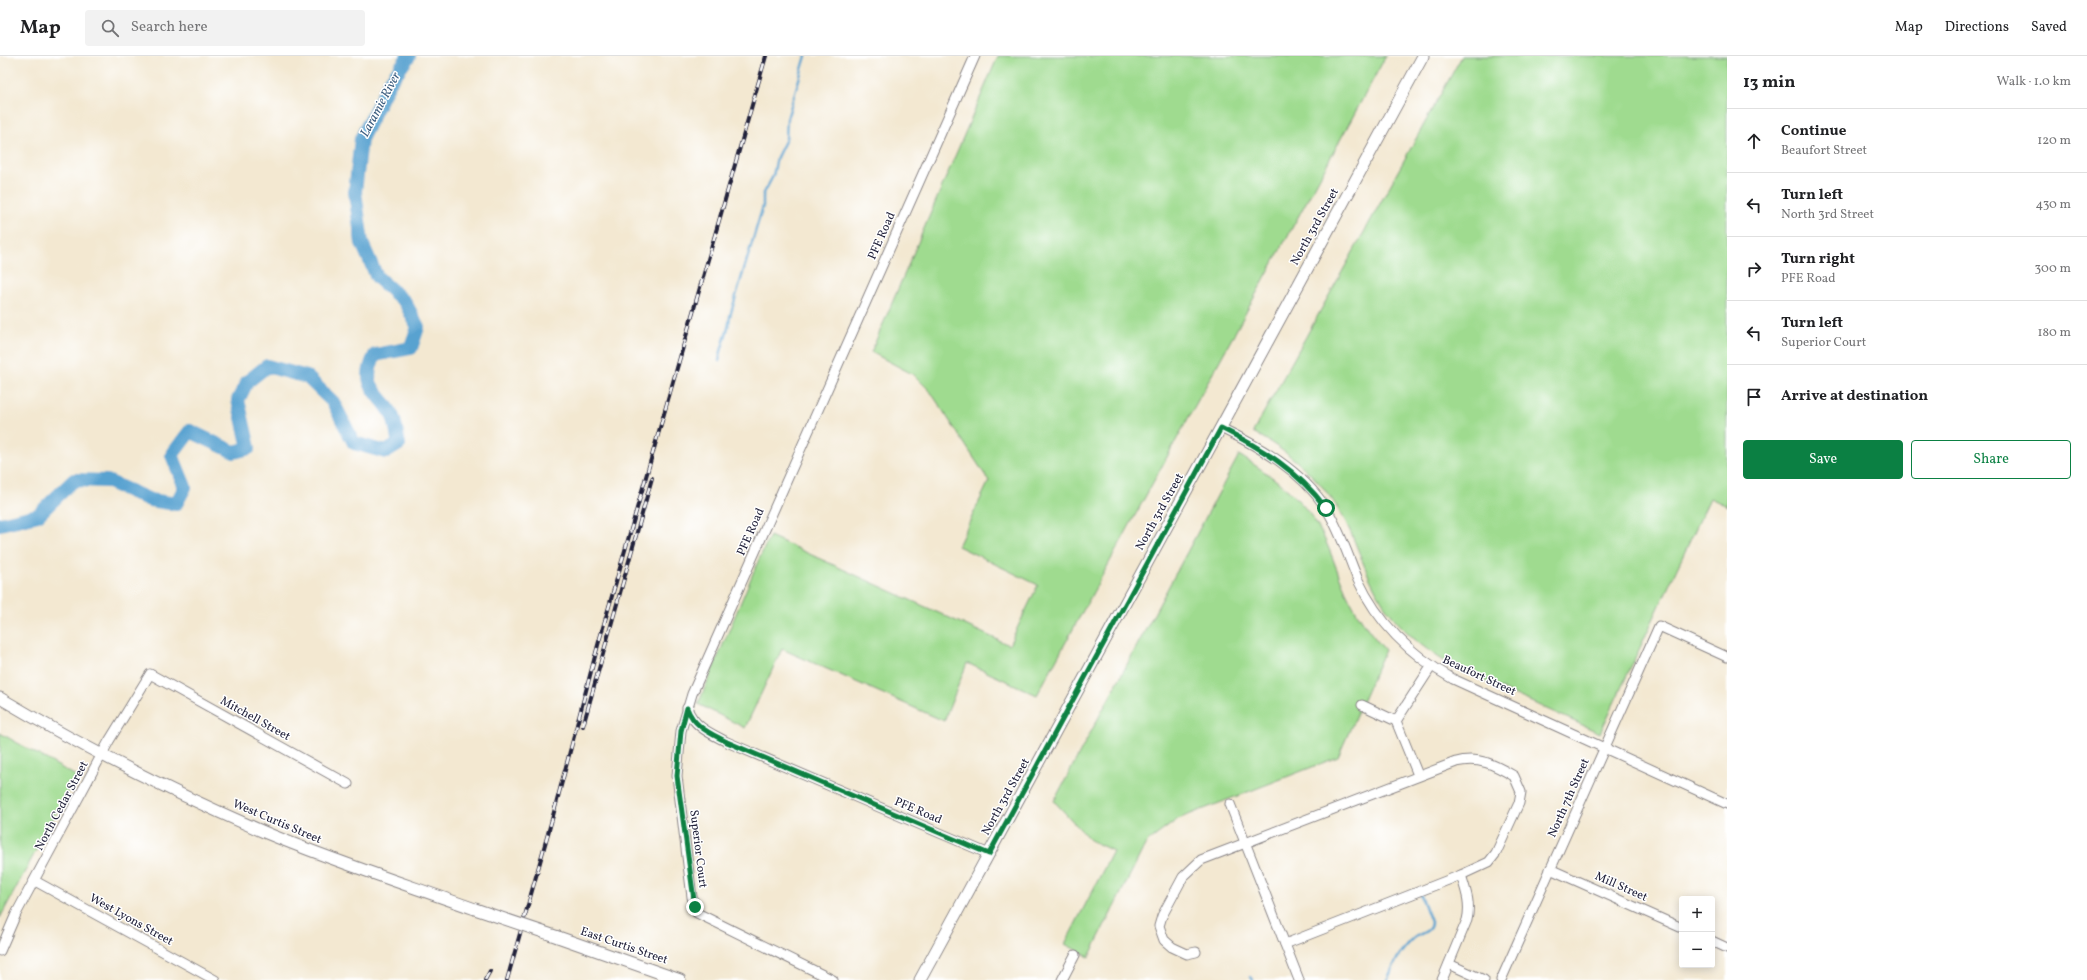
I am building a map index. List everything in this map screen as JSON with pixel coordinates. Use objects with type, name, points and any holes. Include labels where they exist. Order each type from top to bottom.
[{"type":"main road","name":"North 3rd Street","points":[[920,980],[1423,56]]},
{"type":"main road","name":"West Curtis Street","points":[[0,698],[156,782],[265,832],[475,909],[558,937]]},
{"type":"main road","name":"East Curtis Street","points":[[558,937],[680,980]]},
{"type":"street","name":"PFE Road","points":[[975,56],[687,708],[690,716],[702,729],[727,742],[989,854]]},
{"type":"street","name":"Beaufort Street","points":[[1221,428],[1268,454],[1290,469],[1310,489],[1326,508],[1368,599],[1397,637],[1431,667],[1453,679],[1605,747],[1727,804]]},
{"type":"street","name":"North 7th Street","points":[[1501,980],[1659,626],[1727,657]]},
{"type":"street","points":[[1396,721],[1431,667]]},
{"type":"street","name":"North Cedar Street","points":[[0,951],[16,914],[103,754],[150,674]]},
{"type":"street","name":"Mitchell Street","points":[[150,674],[348,784]]},
{"type":"street","points":[[1362,705],[1396,721],[1418,775]]},
{"type":"street","name":"Superior Court","points":[[687,708],[681,731],[677,769],[692,897],[697,912],[833,980]]},
{"type":"street","points":[[1196,952],[1187,954],[1178,951],[1164,940],[1159,926],[1162,916],[1183,877],[1190,868],[1201,860],[1418,775],[1468,759],[1478,760],[1514,776],[1519,784],[1521,792],[1519,803],[1496,854],[1489,862],[1461,875],[1285,944]]},
{"type":"street","points":[[1230,804],[1299,980]]},
{"type":"street","name":"Mill Street","points":[[1550,869],[1679,927]]},
{"type":"street","points":[[1442,980],[1467,920],[1469,910],[1469,900],[1461,875]]},
{"type":"street","name":"West Lyons Street","points":[[35,881],[215,980]]},
{"type":"street","points":[[1715,942],[1727,948]]},
{"type":"street","points":[[1062,980],[1075,955]]},
{"type":"street","points":[[1449,964],[1484,980]]},
{"type":"green space","points":[[998,56],[1386,56],[1037,695],[967,663],[944,721],[782,649],[745,728],[698,704],[770,536],[1009,645],[1038,585],[958,546],[989,481],[930,391],[914,375],[871,352]]},
{"type":"green space","points":[[1462,56],[1727,56],[1727,506],[1710,498],[1600,733],[1460,670],[1434,654],[1410,635],[1390,613],[1381,600],[1347,524],[1334,502],[1324,489],[1291,457],[1253,432]]},
{"type":"green space","points":[[1239,455],[1272,477],[1301,503],[1317,525],[1326,541],[1342,584],[1354,608],[1385,650],[1338,757],[1178,819],[1146,843],[1089,957],[1065,944],[1113,851],[1090,840],[1054,801]]},
{"type":"green space","points":[[0,733],[76,776],[0,918]]},
{"type":"waterway","name":"Laramie River","points":[[0,524],[38,515],[74,480],[107,481],[150,500],[176,504],[185,487],[172,455],[190,431],[234,452],[249,448],[238,400],[247,382],[267,366],[307,377],[333,402],[354,443],[386,452],[399,444],[393,417],[370,383],[370,367],[375,355],[411,348],[418,327],[405,302],[377,277],[362,243],[355,192],[361,139],[389,83],[409,56]]},
{"type":"waterway","points":[[719,361],[730,316],[763,206],[763,195],[773,176],[777,157],[786,139],[787,119],[806,56]]},
{"type":"waterway","points":[[1387,980],[1404,948],[1414,938],[1431,926],[1431,922],[1420,893]]},
{"type":"railway","points":[[507,980],[554,812],[598,645],[766,56]]},
{"type":"railway","points":[[583,726],[652,478]]},
{"type":"railway","points":[[485,980],[490,971]]},
{"type":"route","points":[[695,907],[691,890],[677,776],[677,761],[681,731],[687,708],[690,716],[702,729],[727,742],[989,854],[1221,428],[1243,439],[1290,469],[1326,508]]}]
